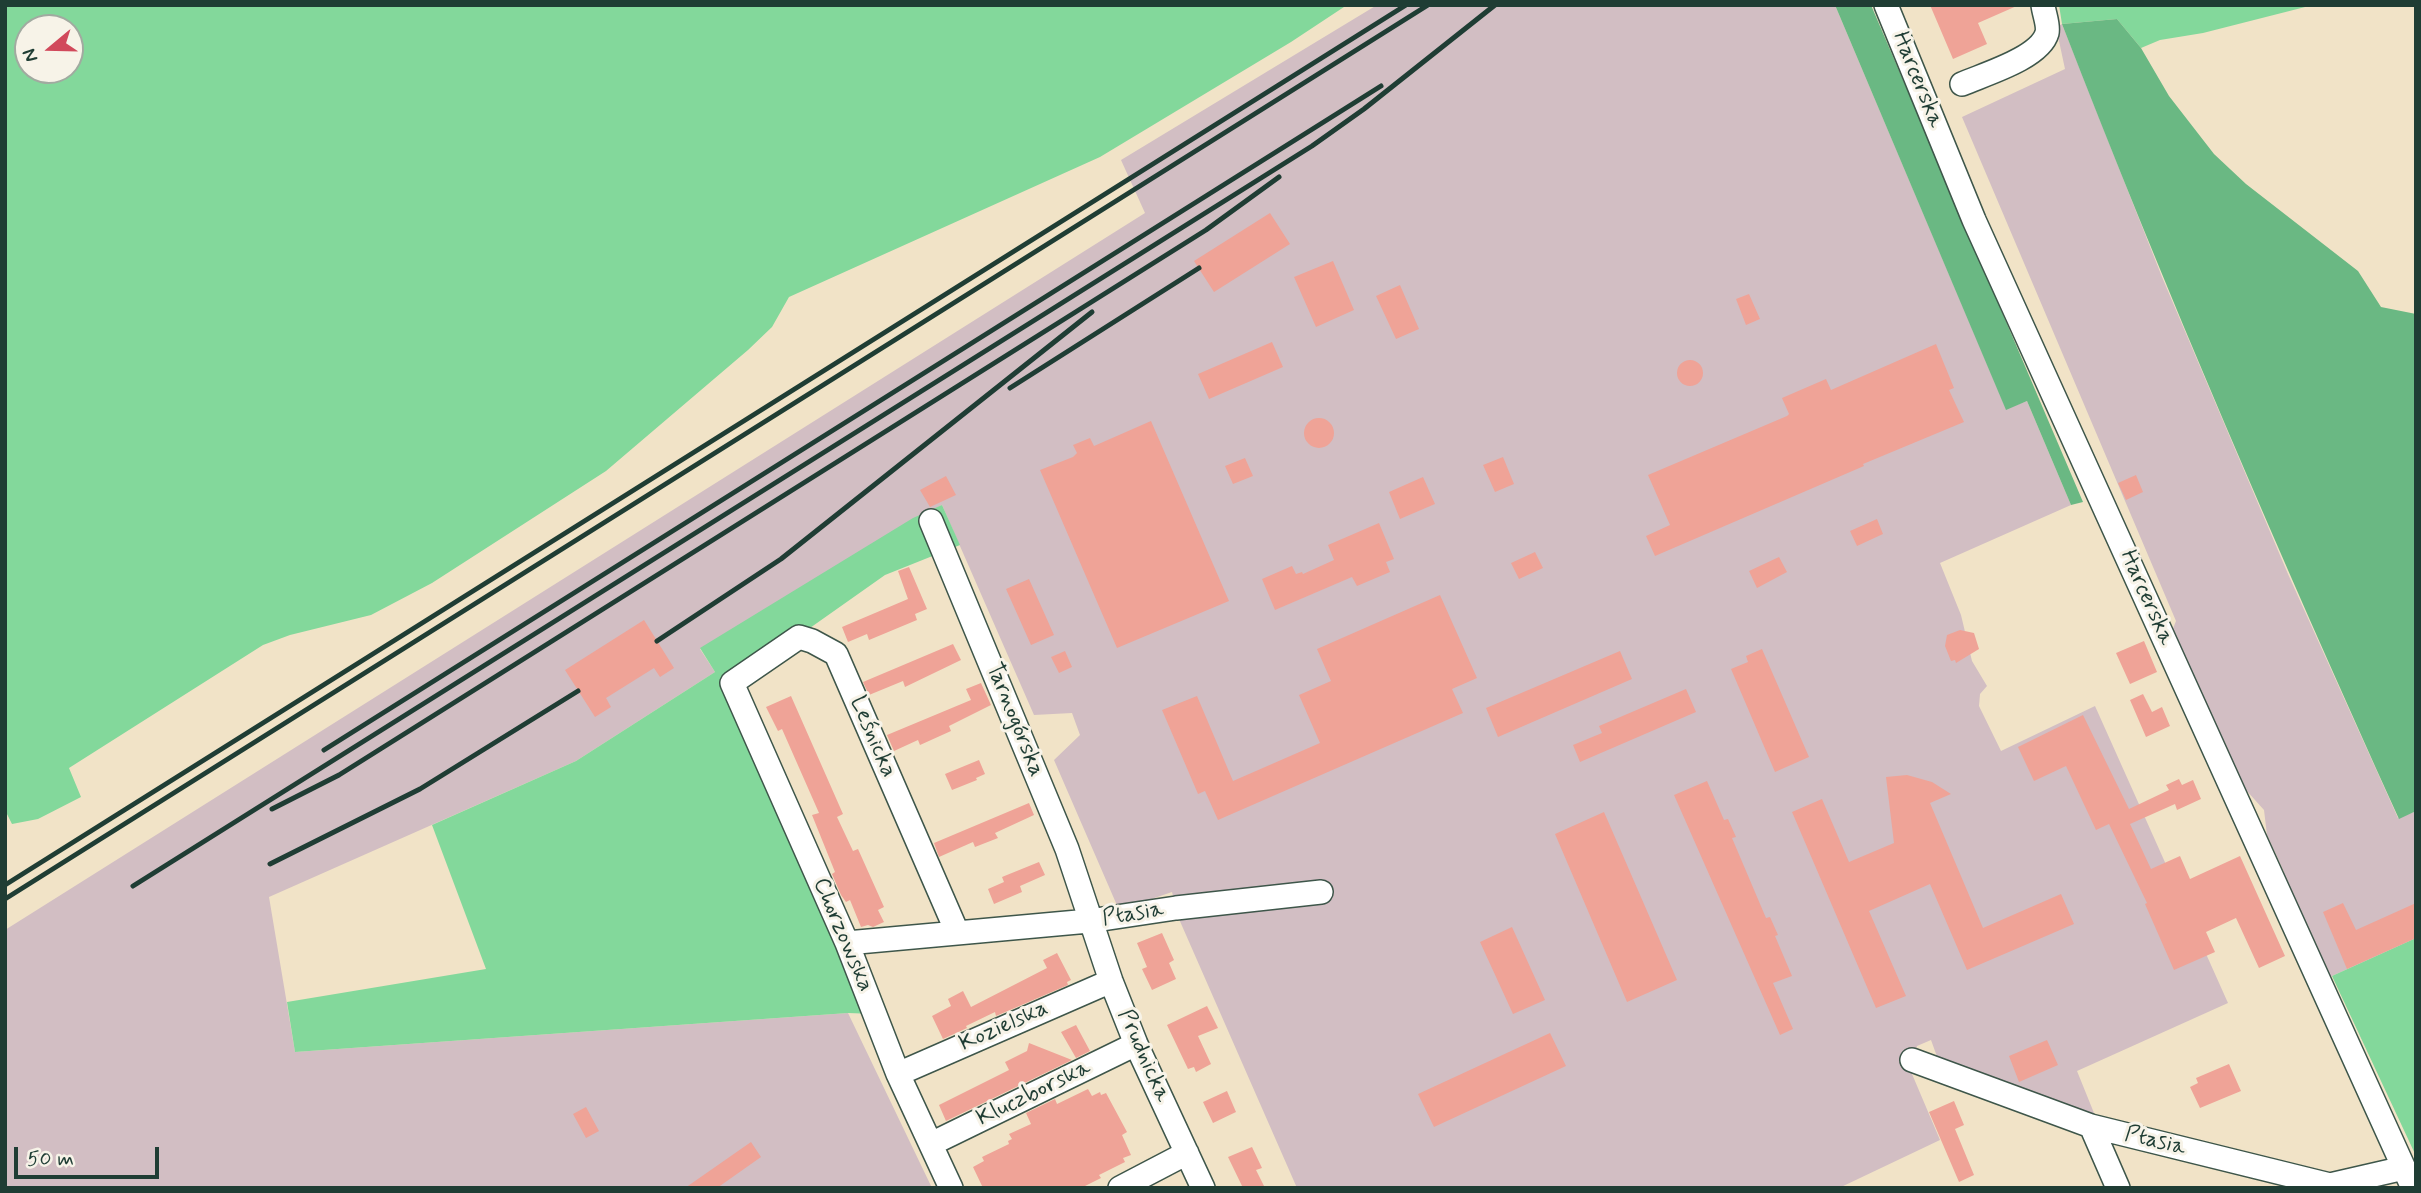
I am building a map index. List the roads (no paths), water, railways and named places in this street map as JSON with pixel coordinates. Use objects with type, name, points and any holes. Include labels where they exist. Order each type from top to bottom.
[{"type":"street","name":"Harcerska","points":[[1886,5],[1974,220],[2409,1178]]},
{"type":"street","points":[[1962,84],[2031,54],[2043,43],[2048,30],[2042,5]]},
{"type":"street","name":"Tarnogórska","points":[[932,521],[1067,849],[1089,922]]},
{"type":"street","name":"Leśnicka","points":[[732,683],[799,637],[813,640],[836,654],[957,932]]},
{"type":"street","name":"Chorzowska","points":[[732,683],[848,943],[898,1074],[951,1188]]},
{"type":"street","name":"Ptasia","points":[[848,943],[1089,922],[1176,908],[1321,892]]},
{"type":"street","name":"Prudnicka","points":[[1089,922],[1136,1044],[1203,1188]]},
{"type":"street","name":"Kozielska","points":[[898,1074],[1111,981]]},
{"type":"street","name":"Kluczborska","points":[[931,1144],[1136,1044]]},
{"type":"street","name":"Ptasia","points":[[1912,1060],[2091,1126],[2330,1185],[2409,1178]]},
{"type":"street","points":[[2091,1126],[2118,1188]]},
{"type":"street","points":[[1120,1188],[1187,1153]]},
{"type":"railway","points":[[5,885],[1406,5]]},
{"type":"railway","points":[[5,899],[1428,5]]},
{"type":"railway","points":[[133,886],[1312,146],[1364,109],[1495,5]]},
{"type":"railway","points":[[324,750],[1381,86]]},
{"type":"railway","points":[[272,809],[339,775],[1206,230],[1279,177]]},
{"type":"railway","points":[[1010,388],[1199,268]]},
{"type":"railway","points":[[657,641],[781,559],[1092,312]]},
{"type":"railway","points":[[270,864],[420,789],[578,691]]}]
